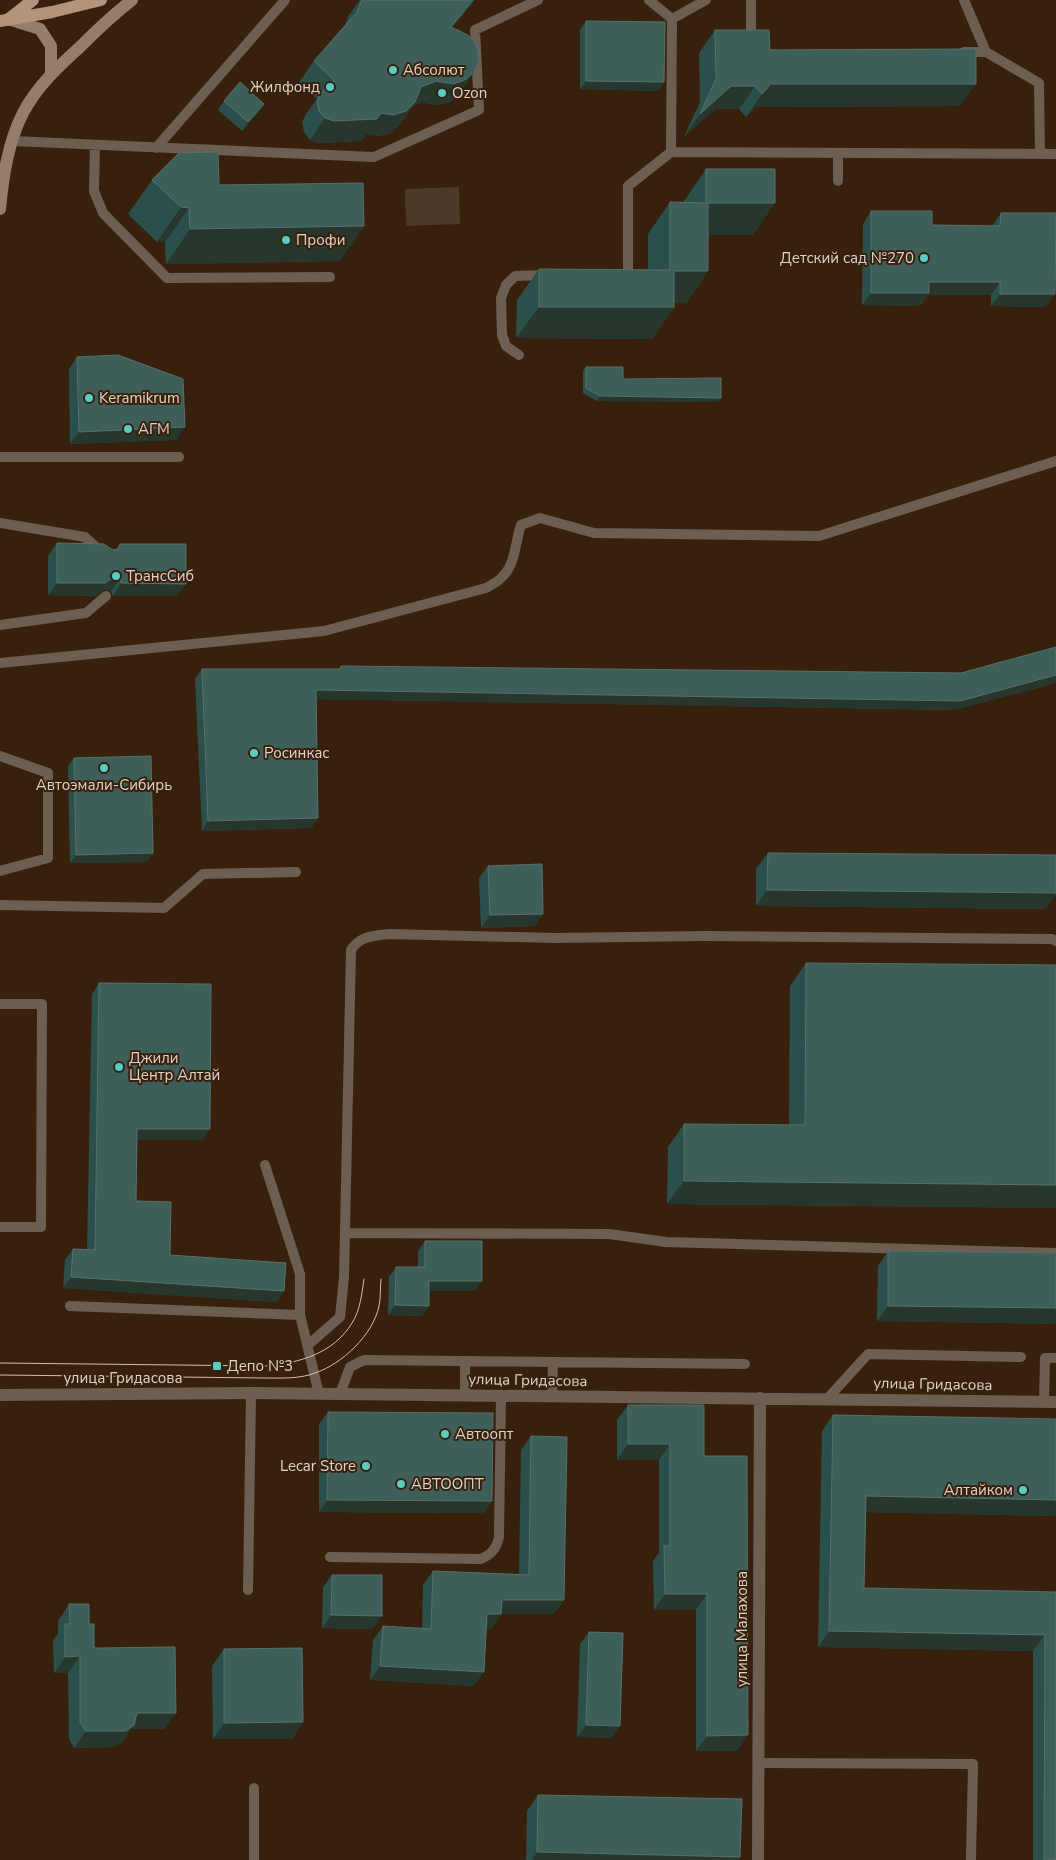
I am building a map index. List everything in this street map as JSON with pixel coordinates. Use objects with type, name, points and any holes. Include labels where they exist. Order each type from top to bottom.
[{"type":"main road","points":[[4,20],[33,0]]},
{"type":"main road","points":[[4,20],[52,12],[101,0]]},
{"type":"main road","points":[[0,209],[2,180],[12,141],[33,95],[51,74],[117,11],[132,0]]},
{"type":"main road","points":[[4,20],[40,29],[51,46],[51,74]]},
{"type":"street","name":"улица Гридасова","points":[[0,1395],[251,1393],[1050,1402]]},
{"type":"street","name":"улица Малахова","points":[[758,1860],[760,1398]]},
{"type":"lane","points":[[156,148],[285,0]]},
{"type":"lane","points":[[12,141],[374,157],[479,110],[475,30],[538,0]]},
{"type":"lane","points":[[649,0],[672,19]]},
{"type":"lane","points":[[672,19],[706,0]]},
{"type":"lane","points":[[751,0],[751,43],[758,48]]},
{"type":"lane","points":[[964,0],[986,52]]},
{"type":"lane","points":[[672,19],[672,152]]},
{"type":"lane","points":[[956,52],[986,52],[1039,83],[1040,154]]},
{"type":"lane","points":[[95,145],[94,191],[103,213],[167,278],[330,278]]},
{"type":"lane","points":[[609,274],[628,274],[628,186],[672,152],[1056,154]]},
{"type":"lane","points":[[838,153],[838,181]]},
{"type":"lane","points":[[519,354],[506,346],[502,335],[501,298],[506,284],[515,276],[562,275]]},
{"type":"lane","points":[[0,457],[179,457]]},
{"type":"lane","points":[[0,663],[324,631],[486,588],[503,577],[513,561],[521,526],[540,518],[594,534],[818,536],[1056,461]]},
{"type":"lane","points":[[0,523],[85,537],[105,556]]},
{"type":"lane","points":[[0,625],[86,613],[106,596]]},
{"type":"lane","points":[[0,756],[48,773],[48,858],[0,871]]},
{"type":"lane","points":[[0,905],[164,908],[203,874],[296,872]]},
{"type":"lane","points":[[308,1345],[340,1317],[344,1277],[351,950],[357,941],[368,936],[389,934],[555,938],[706,936],[1055,940]]},
{"type":"lane","points":[[0,1004],[42,1004],[40,1227],[0,1227]]},
{"type":"lane","points":[[265,1165],[300,1274],[300,1315],[319,1394]]},
{"type":"lane","points":[[345,1233],[609,1234],[666,1242],[1056,1253]]},
{"type":"lane","points":[[70,1306],[300,1315]]},
{"type":"lane","points":[[828,1398],[868,1354],[1021,1357]]},
{"type":"lane","points":[[1050,1402],[1045,1358],[1056,1358]]},
{"type":"lane","points":[[340,1394],[350,1367],[364,1360],[745,1364]]},
{"type":"lane","points":[[465,1362],[465,1395]]},
{"type":"lane","points":[[552,1363],[552,1396]]},
{"type":"lane","points":[[248,1590],[251,1393]]},
{"type":"lane","points":[[330,1557],[481,1559],[490,1555],[500,1537],[501,1396]]},
{"type":"lane","points":[[758,1763],[972,1764],[972,1860]]},
{"type":"lane","points":[[254,1788],[254,1860]]},
{"type":"shaded area","points":[[459,187],[460,224],[406,226],[405,189]]},
{"type":"building","points":[[362,0],[473,0],[451,27],[468,35],[475,42],[479,60],[475,71],[465,80],[453,84],[436,81],[421,87],[415,102],[406,111],[393,115],[381,113],[377,119],[334,121],[325,118],[319,111],[317,101],[321,93],[334,80],[314,61],[357,12]]},
{"type":"building","points":[[586,21],[665,22],[664,82],[586,81]]},
{"type":"building","points":[[715,30],[769,30],[770,50],[976,49],[976,84],[771,84],[762,94],[755,86],[731,86],[700,114],[716,79]]},
{"type":"building","points":[[240,82],[264,104],[248,122],[224,101]]},
{"type":"building","points":[[218,152],[219,185],[363,183],[364,226],[190,229],[189,208],[181,207],[152,180],[179,153]]},
{"type":"building","points":[[706,169],[775,169],[775,203],[708,203],[708,271],[674,271],[674,307],[539,307],[539,269],[670,270],[670,202],[706,203]]},
{"type":"building","points":[[871,211],[932,211],[932,225],[1000,226],[1001,213],[1056,213],[1055,294],[1000,294],[1000,282],[929,282],[929,293],[871,293]]},
{"type":"building","points":[[118,355],[183,379],[185,427],[79,432],[77,357]]},
{"type":"building","points":[[586,367],[623,367],[623,379],[721,378],[721,398],[600,396],[586,388]]},
{"type":"building","points":[[57,543],[104,544],[113,550],[118,549],[120,544],[186,544],[186,584],[121,583],[120,579],[114,577],[105,583],[57,583]]},
{"type":"building","points":[[1056,647],[1056,675],[960,701],[316,690],[318,818],[208,821],[202,669],[341,669],[341,666],[961,673]]},
{"type":"building","points":[[151,756],[153,853],[76,855],[74,758]]},
{"type":"building","points":[[768,853],[1056,855],[1056,893],[767,890]]},
{"type":"building","points":[[542,864],[543,914],[490,915],[488,866]]},
{"type":"building","points":[[806,963],[1056,965],[1056,1185],[684,1181],[684,1124],[805,1125]]},
{"type":"building","points":[[99,983],[211,984],[210,1129],[137,1129],[136,1201],[171,1202],[170,1255],[286,1263],[284,1291],[71,1277],[73,1249],[95,1250]]},
{"type":"building","points":[[425,1241],[482,1241],[482,1281],[429,1281],[429,1306],[395,1305],[396,1267],[425,1267]]},
{"type":"building","points":[[888,1251],[1056,1253],[1056,1308],[888,1306]]},
{"type":"building","points":[[628,1405],[704,1405],[704,1456],[747,1456],[748,1735],[707,1736],[707,1594],[665,1594],[664,1546],[670,1546],[670,1444],[628,1444]]},
{"type":"building","points":[[328,1412],[493,1413],[492,1501],[327,1500]]},
{"type":"building","points":[[833,1415],[1056,1419],[1056,1500],[866,1496],[864,1588],[1056,1592],[1056,1860],[1044,1860],[1045,1635],[829,1631]]},
{"type":"building","points":[[531,1436],[567,1437],[564,1600],[502,1600],[501,1614],[487,1614],[484,1672],[380,1666],[383,1626],[431,1629],[433,1571],[529,1575]]},
{"type":"building","points":[[332,1575],[382,1575],[382,1616],[331,1615]]},
{"type":"building","points":[[69,1604],[89,1604],[89,1624],[94,1624],[94,1648],[175,1647],[176,1713],[137,1713],[134,1725],[126,1731],[86,1731],[80,1722],[80,1656],[65,1657],[65,1624],[70,1624]]},
{"type":"building","points":[[589,1632],[623,1633],[620,1726],[586,1725]]},
{"type":"building","points":[[302,1648],[303,1722],[224,1723],[224,1649]]},
{"type":"building","points":[[538,1795],[742,1799],[740,1857],[537,1852]]},
{"type":"tram line","points":[[0,1363],[278,1365],[314,1355],[344,1334],[357,1313],[364,1279]]},
{"type":"tram line","points":[[0,1375],[277,1378],[309,1375],[336,1363],[363,1338],[376,1317],[380,1299],[381,1279]]},
{"type":"place","name":"Абсолют","points":[[393,70]]},
{"type":"place","name":"Жилфонд","points":[[330,87]]},
{"type":"place","name":"Ozon","points":[[442,93]]},
{"type":"place","name":"Профи","points":[[286,240]]},
{"type":"place","name":"Детский сад №270","points":[[924,258]]},
{"type":"place","name":"Keramikrum","points":[[89,398]]},
{"type":"place","name":"АГМ","points":[[128,429]]},
{"type":"place","name":"ТрансСиб","points":[[116,576]]},
{"type":"place","name":"Росинкас","points":[[254,753]]},
{"type":"place","name":"Автоэмали-Сибирь","points":[[104,768]]},
{"type":"place","name":"Джили Центр Алтай","points":[[119,1067]]},
{"type":"place","name":"Депо №3","points":[[217,1366]]},
{"type":"place","name":"Автоопт","points":[[445,1434]]},
{"type":"place","name":"Lecar Store","points":[[366,1466]]},
{"type":"place","name":"АВТООПТ","points":[[401,1484]]},
{"type":"place","name":"Алтайком","points":[[1023,1490]]}]
